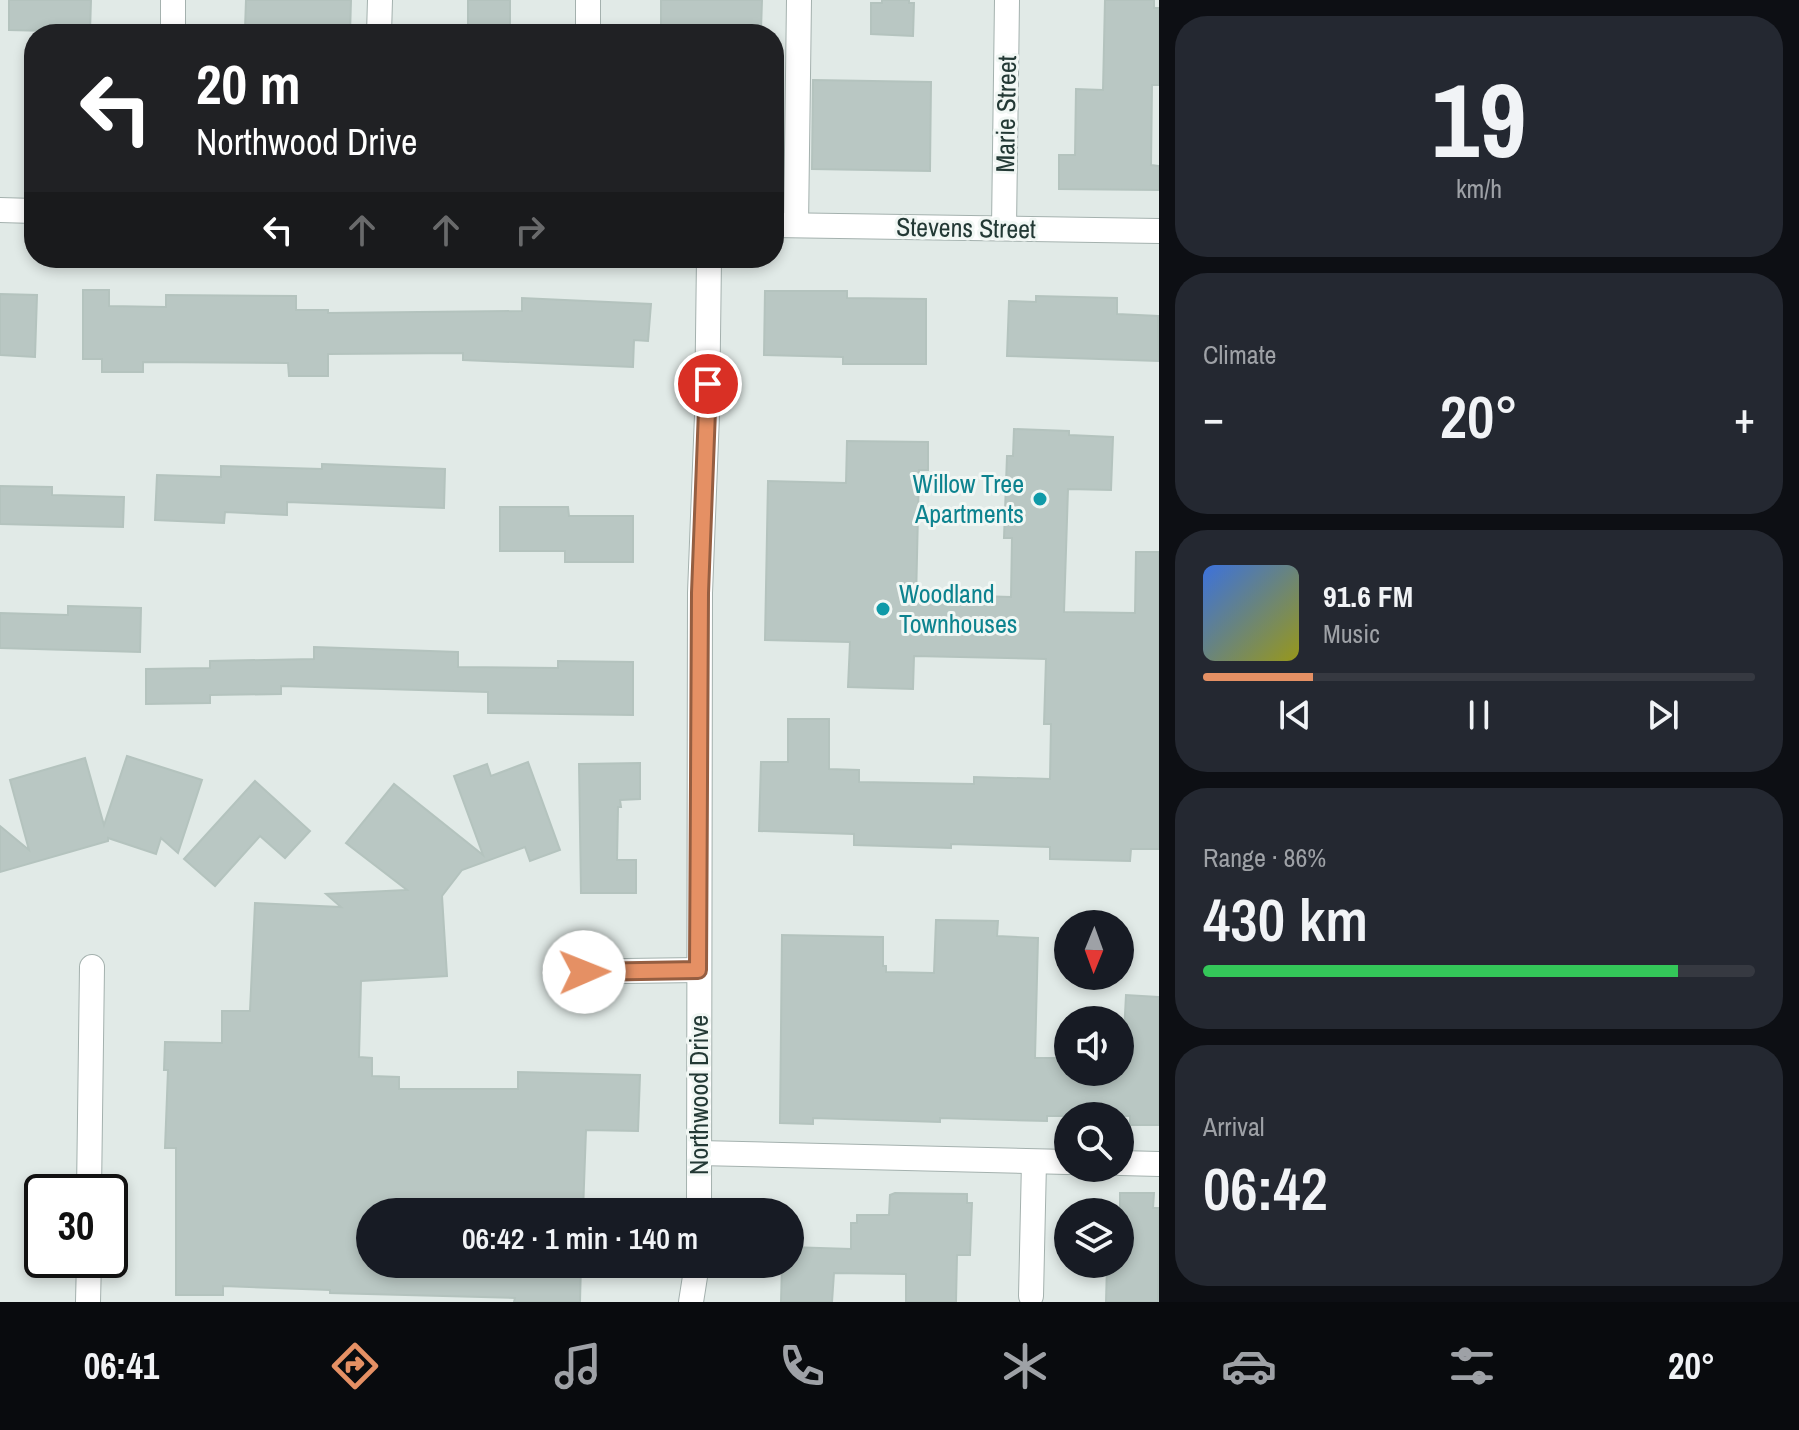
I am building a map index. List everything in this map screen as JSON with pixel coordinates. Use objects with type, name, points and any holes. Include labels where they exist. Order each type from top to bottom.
[{"type":"street","points":[[173,0],[173,24]]},
{"type":"street","points":[[379,24],[380,0]]},
{"type":"street","points":[[588,0],[588,24]]},
{"type":"street","points":[[785,225],[799,0]]},
{"type":"street","name":"Marie Street","points":[[1004,228],[1007,0]]},
{"type":"street","points":[[0,210],[24,211]]},
{"type":"street","name":"Stevens Street","points":[[785,225],[1159,231]]},
{"type":"street","name":"Northwood Drive","points":[[699,1198],[700,593],[709,268]]},
{"type":"street","points":[[89,1174],[92,967]]},
{"type":"street","points":[[555,972],[698,970]]},
{"type":"street","points":[[699,1153],[1054,1162]]},
{"type":"street","points":[[1031,1296],[1034,1162]]},
{"type":"street","points":[[1134,1163],[1159,1164]]},
{"type":"street","points":[[88,1302],[89,1278]]},
{"type":"street","points":[[691,1302],[695,1278]]},
{"type":"building","points":[[9,0],[91,0],[90,24],[24,24],[24,30],[9,30]]},
{"type":"building","points":[[246,0],[351,0],[350,24],[245,24]]},
{"type":"building","points":[[468,0],[510,0],[510,24],[468,24]]},
{"type":"building","points":[[661,0],[762,0],[761,24],[661,24]]},
{"type":"building","points":[[882,0],[909,0],[909,3],[914,3],[913,36],[871,34],[871,3],[882,3]]},
{"type":"building","points":[[1105,0],[1154,0],[1154,8],[1159,8],[1159,85],[1152,85],[1151,165],[1159,166],[1159,190],[1059,189],[1059,155],[1075,155],[1076,89],[1103,90]]},
{"type":"building","points":[[813,80],[931,82],[930,171],[812,169]]},
{"type":"building","points":[[83,290],[109,290],[109,306],[166,307],[166,295],[296,296],[296,310],[328,310],[328,313],[522,311],[522,298],[651,304],[648,341],[634,340],[633,367],[463,360],[463,353],[328,354],[328,376],[289,376],[288,363],[143,362],[143,372],[102,372],[102,359],[83,359]]},
{"type":"building","points":[[765,291],[847,291],[847,298],[926,299],[926,364],[843,364],[843,357],[764,355]]},
{"type":"building","points":[[0,294],[37,295],[35,357],[0,355]]},
{"type":"building","points":[[1036,296],[1117,298],[1117,314],[1158,316],[1159,361],[1007,356],[1009,301],[1036,302]]},
{"type":"building","points":[[1014,429],[1069,431],[1069,435],[1113,437],[1111,490],[1068,489],[1064,612],[1135,613],[1136,552],[1159,552],[1159,849],[1131,849],[1130,861],[1050,859],[1050,847],[854,845],[854,834],[759,831],[761,762],[788,762],[788,719],[829,719],[829,769],[859,770],[859,782],[974,784],[974,777],[1050,779],[1051,724],[1044,724],[1046,659],[914,656],[913,689],[848,687],[850,642],[765,640],[768,481],[846,483],[847,441],[928,442],[928,470],[919,470],[916,600],[979,603],[979,596],[1011,597],[1012,538],[1004,538],[1007,456],[1013,456]]},
{"type":"building","points":[[322,464],[445,469],[444,508],[287,502],[287,515],[225,512],[224,523],[155,520],[157,475],[221,477],[221,466],[322,469]]},
{"type":"building","points":[[0,486],[52,487],[52,495],[124,497],[123,527],[0,524]]},
{"type":"building","points":[[500,507],[568,507],[569,516],[633,516],[633,562],[565,562],[565,551],[500,551]]},
{"type":"building","points":[[68,606],[141,608],[140,652],[0,648],[0,613],[68,615]]},
{"type":"building","points":[[314,647],[458,652],[458,667],[558,668],[558,661],[633,662],[633,715],[488,713],[488,692],[281,686],[281,694],[210,695],[210,703],[146,704],[146,669],[210,668],[210,661],[314,659]]},
{"type":"building","points":[[127,756],[202,780],[178,853],[161,838],[156,854],[108,838],[108,841],[0,872],[0,826],[29,850],[10,780],[85,758],[104,825]]},
{"type":"building","points":[[528,762],[560,850],[530,861],[525,847],[462,870],[442,896],[447,976],[361,981],[359,1057],[372,1058],[372,1076],[399,1077],[399,1089],[518,1089],[518,1072],[640,1075],[638,1131],[586,1130],[584,1198],[356,1198],[356,1278],[581,1278],[580,1302],[514,1302],[515,1298],[330,1293],[330,1290],[223,1286],[223,1295],[176,1295],[176,1148],[165,1148],[168,1070],[164,1070],[165,1042],[222,1043],[222,1011],[250,1011],[255,903],[341,907],[326,894],[407,890],[346,843],[394,784],[483,855],[454,776],[487,764],[491,776]]},
{"type":"building","points":[[640,763],[640,799],[620,800],[621,807],[618,807],[617,860],[636,860],[636,893],[581,893],[579,764]]},
{"type":"building","points":[[255,781],[310,831],[285,858],[260,836],[215,886],[184,859]]},
{"type":"building","points":[[936,920],[998,921],[997,936],[1038,938],[1035,1058],[1054,1058],[1054,1086],[1134,1086],[1134,1006],[1125,1006],[1126,995],[1159,997],[1159,1125],[1134,1125],[1134,1102],[1054,1102],[1054,1116],[1047,1116],[1047,1121],[813,1118],[813,1124],[780,1123],[782,935],[883,937],[883,966],[886,966],[886,972],[934,973]]},
{"type":"building","points":[[1120,1193],[1154,1193],[1153,1208],[1159,1208],[1158,1302],[1106,1302],[1107,1278],[1134,1278],[1134,1198],[1120,1198]]},
{"type":"building","points":[[967,1194],[967,1203],[972,1203],[970,1255],[957,1255],[956,1302],[906,1302],[906,1274],[834,1273],[832,1302],[781,1302],[782,1278],[804,1278],[804,1247],[851,1249],[851,1223],[857,1223],[857,1215],[889,1215],[890,1195]]},
{"type":"place","name":"Willow Tree Apartments","points":[[1040,499]]},
{"type":"place","name":"Woodland Townhouses","points":[[883,609]]},
{"type":"route","points":[[584,972],[698,970],[700,593],[708,384]]}]
